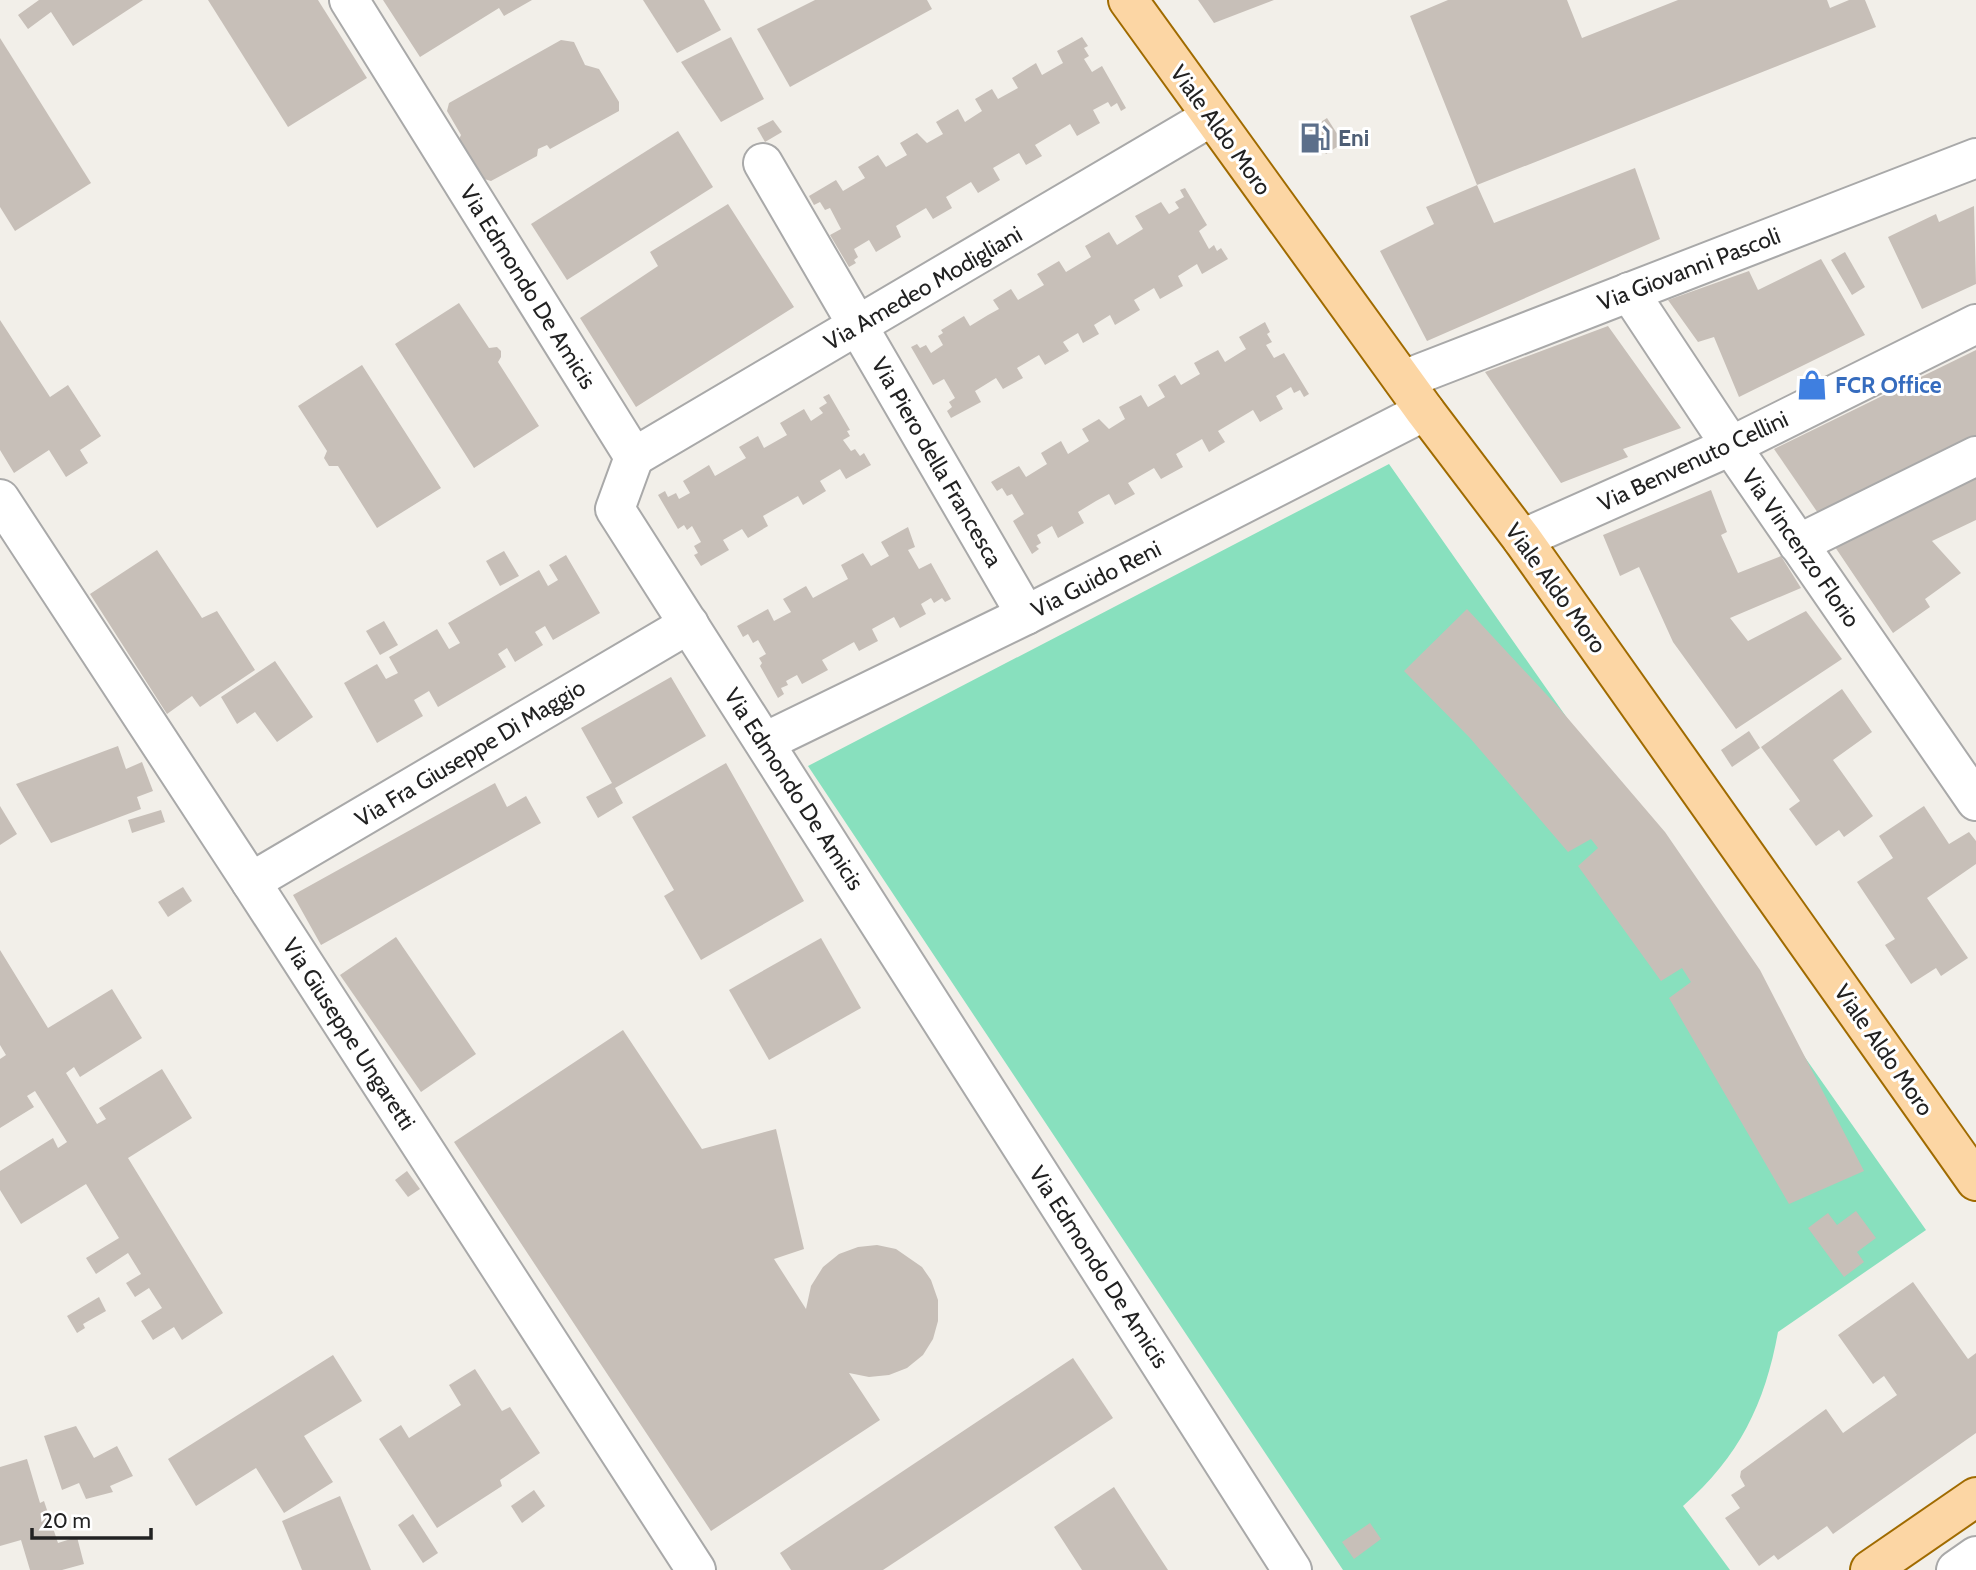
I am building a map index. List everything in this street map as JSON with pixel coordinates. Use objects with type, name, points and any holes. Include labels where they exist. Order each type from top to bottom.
[{"type":"main road","name":"Viale Aldo Moro","points":[[1128,0],[1425,411],[1522,539],[1976,1181]]},
{"type":"main road","points":[[1870,1570],[1976,1497]]},
{"type":"street","name":"Via Edmondo De Amicis","points":[[348,0],[634,457],[615,509],[1292,1570]]},
{"type":"street","name":"Via Amedeo Modigliani","points":[[634,457],[1211,117]]},
{"type":"street","name":"Via Giovanni Pascoli","points":[[1403,380],[1976,158]]},
{"type":"street","name":"Via Piero della Francesca","points":[[763,163],[1026,615]]},
{"type":"street","name":"Via Vincenzo Florio","points":[[1629,292],[1731,446],[1976,801]]},
{"type":"street","name":"Via Benvenuto Cellini","points":[[1522,539],[1731,446],[1976,324]]},
{"type":"street","name":"Via Guido Reni","points":[[765,743],[1026,615],[1425,411]]},
{"type":"street","points":[[1798,544],[1976,456]]},
{"type":"street","name":"Via Giuseppe Ungaretti","points":[[0,499],[696,1570]]},
{"type":"street","name":"Via Fra Giuseppe Di Maggio","points":[[251,882],[689,624]]},
{"type":"street","points":[[1956,1570],[1976,1556]]},
{"type":"green space","points":[[1389,464],[1926,1230],[1778,1332],[1766,1383],[1747,1428],[1720,1468],[1683,1506],[1730,1570],[1343,1570],[808,766]]},
{"type":"building","points":[[39,0],[143,0],[73,46],[51,12],[28,29],[18,15]]},
{"type":"building","points":[[208,0],[318,0],[367,78],[288,127]]},
{"type":"building","points":[[383,0],[532,0],[504,16],[499,8],[420,57]]},
{"type":"building","points":[[643,0],[704,0],[721,30],[677,53]]},
{"type":"building","points":[[815,0],[927,0],[932,9],[790,87],[757,29]]},
{"type":"building","points":[[1198,0],[1274,0],[1214,23]]},
{"type":"building","points":[[1448,0],[1567,0],[1582,38],[1678,0],[1827,0],[1830,8],[1849,0],[1865,0],[1876,27],[1477,185],[1410,16]]},
{"type":"building","points":[[731,37],[764,99],[721,122],[681,62]]},
{"type":"building","points":[[1082,37],[1088,46],[1084,48],[1089,56],[1084,59],[1092,72],[1102,66],[1126,108],[1121,111],[1117,103],[1111,107],[1108,102],[1093,110],[1100,123],[1077,136],[1070,124],[1035,145],[1042,156],[1026,165],[1019,153],[993,168],[1000,180],[978,193],[971,182],[946,197],[952,208],[933,219],[926,208],[896,226],[901,237],[876,252],[869,240],[854,249],[858,257],[854,260],[856,263],[849,267],[830,235],[841,229],[830,208],[825,210],[820,202],[814,205],[809,196],[836,180],[843,191],[865,178],[858,167],[878,155],[886,167],[907,155],[900,143],[917,133],[927,143],[943,134],[936,122],[958,109],[965,122],[982,111],[975,99],[992,89],[998,99],[1018,88],[1012,78],[1036,63],[1042,75],[1063,63],[1057,51]]},
{"type":"building","points":[[0,38],[91,183],[15,231],[0,207]]},
{"type":"building","points":[[561,40],[574,42],[585,65],[599,69],[619,102],[619,111],[550,149],[547,145],[538,149],[537,156],[491,181],[481,178],[458,141],[461,135],[447,111],[449,103]]},
{"type":"building","points":[[1327,118],[1343,143],[1326,154],[1309,130]]},
{"type":"building","points":[[773,120],[782,132],[765,142],[757,128]]},
{"type":"building","points":[[678,131],[713,187],[567,280],[531,224]]},
{"type":"building","points":[[1635,168],[1660,239],[1427,341],[1380,251],[1434,224],[1426,207],[1477,185],[1494,223]]},
{"type":"building","points":[[1185,188],[1207,225],[1199,231],[1209,249],[1214,245],[1217,251],[1221,248],[1228,259],[1202,274],[1197,264],[1178,276],[1183,286],[1160,299],[1154,288],[1134,300],[1140,310],[1115,325],[1110,315],[1094,325],[1099,334],[1083,343],[1078,333],[1063,342],[1069,351],[1045,365],[1039,355],[1017,368],[1023,378],[1003,389],[996,378],[975,391],[981,402],[951,418],[947,411],[952,407],[949,402],[955,398],[944,379],[933,385],[911,347],[917,344],[920,348],[926,345],[931,353],[943,345],[938,336],[943,333],[941,330],[964,316],[970,326],[999,309],[993,300],[1011,289],[1018,300],[1044,285],[1037,274],[1059,261],[1066,272],[1091,257],[1085,246],[1109,232],[1117,245],[1143,229],[1135,216],[1161,202],[1169,214],[1179,208],[1175,202],[1184,197],[1180,190]]},
{"type":"building","points":[[728,204],[794,307],[636,407],[580,318],[658,266],[650,252]]},
{"type":"building","points":[[1974,206],[1976,284],[1922,309],[1888,237],[1936,214],[1939,222]]},
{"type":"building","points":[[1845,252],[1865,287],[1852,295],[1831,260]]},
{"type":"building","points":[[1821,259],[1865,335],[1739,397],[1714,337],[1698,342],[1668,300],[1749,271],[1758,290]]},
{"type":"building","points":[[459,303],[489,348],[497,347],[501,351],[498,362],[539,426],[474,468],[395,344]]},
{"type":"building","points":[[0,320],[50,397],[68,385],[101,436],[80,450],[88,463],[66,477],[49,450],[14,473],[0,450]]},
{"type":"building","points":[[1265,322],[1272,342],[1266,345],[1274,358],[1284,353],[1309,394],[1304,397],[1300,390],[1294,393],[1291,387],[1276,396],[1283,409],[1260,422],[1253,410],[1218,431],[1225,442],[1209,452],[1202,439],[1176,454],[1183,467],[1161,479],[1154,468],[1128,483],[1135,494],[1115,505],[1109,494],[1096,501],[1078,512],[1084,523],[1058,538],[1052,526],[1037,535],[1041,543],[1036,546],[1039,549],[1032,554],[1013,521],[1024,514],[1012,494],[1007,496],[1002,488],[997,491],[991,482],[1019,466],[1026,477],[1047,464],[1041,453],[1061,441],[1068,454],[1089,441],[1082,429],[1099,419],[1109,429],[1125,419],[1119,407],[1141,395],[1148,407],[1165,397],[1158,385],[1175,375],[1181,385],[1200,374],[1194,363],[1218,350],[1225,362],[1246,349],[1239,337]]},
{"type":"building","points":[[1608,326],[1681,428],[1623,449],[1628,457],[1561,483],[1485,372]]},
{"type":"building","points":[[1976,350],[1976,438],[1820,516],[1774,449]]},
{"type":"building","points":[[362,365],[441,488],[377,528],[338,466],[329,466],[324,458],[327,451],[298,406]]},
{"type":"building","points":[[829,394],[850,430],[847,431],[850,436],[843,440],[851,451],[855,449],[860,456],[864,453],[871,465],[846,479],[840,469],[820,481],[826,491],[803,505],[798,496],[763,516],[768,526],[748,538],[742,529],[723,540],[729,550],[701,566],[694,555],[698,553],[694,546],[701,542],[692,526],[687,530],[684,525],[678,529],[658,495],[665,491],[668,497],[676,493],[679,499],[690,493],[683,481],[709,465],[715,476],[746,458],[739,447],[758,436],[764,448],[787,435],[780,423],[804,409],[811,421],[823,413],[819,408],[827,403],[823,397]]},
{"type":"building","points":[[1976,472],[1976,520],[1932,541],[1961,573],[1925,599],[1930,607],[1893,633],[1833,544]]},
{"type":"building","points":[[1711,490],[1727,532],[1721,535],[1738,573],[1781,556],[1801,588],[1730,618],[1748,641],[1806,611],[1842,659],[1736,729],[1673,642],[1639,567],[1620,576],[1603,535]]},
{"type":"building","points":[[908,527],[915,547],[908,550],[919,569],[931,563],[951,599],[945,602],[942,598],[934,603],[931,598],[921,604],[926,614],[900,628],[894,617],[872,629],[878,641],[859,651],[854,642],[822,660],[828,670],[802,684],[797,675],[786,681],[788,685],[781,688],[784,694],[778,698],[760,666],[762,663],[759,658],[766,654],[758,640],[753,643],[748,634],[743,637],[737,626],[768,609],[774,621],[791,612],[783,599],[806,586],[813,598],[848,579],[841,565],[863,553],[871,566],[889,556],[881,542]]},
{"type":"building","points":[[157,550],[202,618],[217,611],[255,670],[200,707],[192,696],[167,714],[90,594]]},
{"type":"building","points":[[504,551],[519,576],[500,586],[486,561]]},
{"type":"building","points":[[566,555],[600,613],[553,640],[545,626],[535,632],[543,645],[515,662],[507,648],[498,654],[506,667],[438,707],[429,691],[414,700],[423,716],[377,743],[344,683],[377,664],[386,679],[398,673],[389,657],[437,629],[449,649],[460,643],[448,623],[539,570],[548,586],[558,580],[549,565]]},
{"type":"building","points":[[1467,609],[1559,708],[1665,832],[1760,970],[1864,1171],[1789,1204],[1669,998],[1691,982],[1682,968],[1661,981],[1578,866],[1598,848],[1591,839],[1568,852],[1470,738],[1404,671]]},
{"type":"building","points":[[384,621],[398,645],[380,655],[366,631]]},
{"type":"building","points":[[275,661],[313,717],[277,742],[255,712],[237,724],[221,697]]},
{"type":"building","points":[[671,677],[706,736],[615,788],[623,803],[598,818],[586,797],[612,783],[581,728]]},
{"type":"building","points":[[1842,689],[1872,732],[1833,760],[1873,816],[1844,837],[1839,830],[1816,846],[1789,809],[1800,801],[1761,747]]},
{"type":"building","points":[[1749,731],[1760,748],[1732,767],[1721,750]]},
{"type":"building","points":[[118,746],[126,769],[142,762],[153,791],[137,797],[141,809],[51,843],[16,784]]},
{"type":"building","points":[[726,763],[804,901],[701,960],[664,896],[674,890],[632,817]]},
{"type":"building","points":[[495,783],[507,807],[526,796],[541,823],[321,945],[293,895]]},
{"type":"building","points":[[0,806],[17,834],[0,845]]},
{"type":"building","points":[[1924,806],[1949,844],[1969,832],[1976,841],[1976,864],[1927,898],[1968,958],[1941,976],[1936,968],[1911,984],[1885,945],[1895,939],[1857,882],[1893,858],[1879,836]]},
{"type":"building","points":[[161,810],[165,822],[132,833],[128,820]]},
{"type":"building","points":[[183,887],[192,901],[168,917],[158,902]]},
{"type":"building","points":[[396,937],[476,1054],[421,1092],[340,975]]},
{"type":"building","points":[[821,938],[861,1008],[769,1060],[729,990]]},
{"type":"building","points":[[0,950],[48,1028],[112,989],[142,1038],[80,1077],[74,1067],[66,1073],[97,1124],[106,1119],[99,1108],[162,1069],[192,1118],[128,1158],[223,1313],[182,1340],[174,1327],[153,1340],[141,1321],[162,1308],[149,1288],[135,1297],[126,1283],[141,1274],[128,1253],[96,1274],[86,1258],[119,1238],[86,1184],[21,1224],[0,1190],[0,1171],[53,1138],[58,1148],[67,1142],[35,1091],[27,1096],[34,1107],[0,1128],[0,1059],[6,1055],[0,1045]]},
{"type":"building","points":[[623,1030],[702,1149],[776,1129],[804,1249],[774,1259],[806,1309],[811,1286],[823,1267],[839,1254],[858,1247],[877,1245],[896,1249],[922,1267],[931,1280],[938,1300],[938,1321],[933,1339],[923,1355],[907,1368],[889,1375],[869,1377],[849,1373],[880,1420],[711,1531],[454,1142]]},
{"type":"building","points":[[407,1171],[420,1189],[408,1197],[395,1180]]},
{"type":"building","points":[[1856,1211],[1876,1238],[1857,1252],[1864,1262],[1844,1277],[1808,1228],[1828,1213],[1837,1225]]},
{"type":"building","points":[[1913,1282],[1968,1359],[1976,1353],[1976,1433],[1833,1534],[1827,1526],[1778,1560],[1774,1555],[1759,1566],[1725,1518],[1740,1508],[1731,1495],[1745,1486],[1740,1477],[1741,1471],[1826,1409],[1843,1433],[1897,1395],[1884,1376],[1873,1384],[1838,1335]]},
{"type":"building","points":[[99,1297],[106,1311],[83,1324],[85,1328],[77,1333],[67,1316]]},
{"type":"building","points":[[333,1355],[362,1401],[304,1436],[333,1482],[284,1513],[256,1468],[196,1506],[168,1459]]},
{"type":"building","points":[[1073,1358],[1113,1418],[883,1570],[791,1570],[780,1553]]},
{"type":"building","points":[[475,1369],[502,1411],[510,1407],[540,1453],[500,1480],[502,1486],[437,1528],[379,1439],[401,1425],[409,1438],[461,1405],[449,1385]]},
{"type":"building","points":[[76,1426],[94,1458],[117,1446],[133,1476],[110,1486],[113,1492],[86,1499],[79,1483],[62,1490],[44,1436]]},
{"type":"building","points":[[27,1459],[40,1503],[44,1501],[58,1543],[77,1537],[84,1564],[62,1570],[30,1570],[21,1540],[0,1546],[0,1467]]},
{"type":"building","points":[[1114,1487],[1168,1570],[1082,1570],[1054,1527]]},
{"type":"building","points":[[534,1490],[545,1506],[522,1523],[511,1506]]},
{"type":"building","points":[[340,1496],[371,1570],[302,1570],[282,1521]]},
{"type":"building","points":[[413,1514],[438,1553],[423,1563],[398,1525]]},
{"type":"building","points":[[1370,1523],[1381,1539],[1354,1559],[1342,1542]]},
{"type":"place","name":"Eni","points":[[1315,138]]},
{"type":"place","name":"FCR Office","points":[[1812,385]]}]
